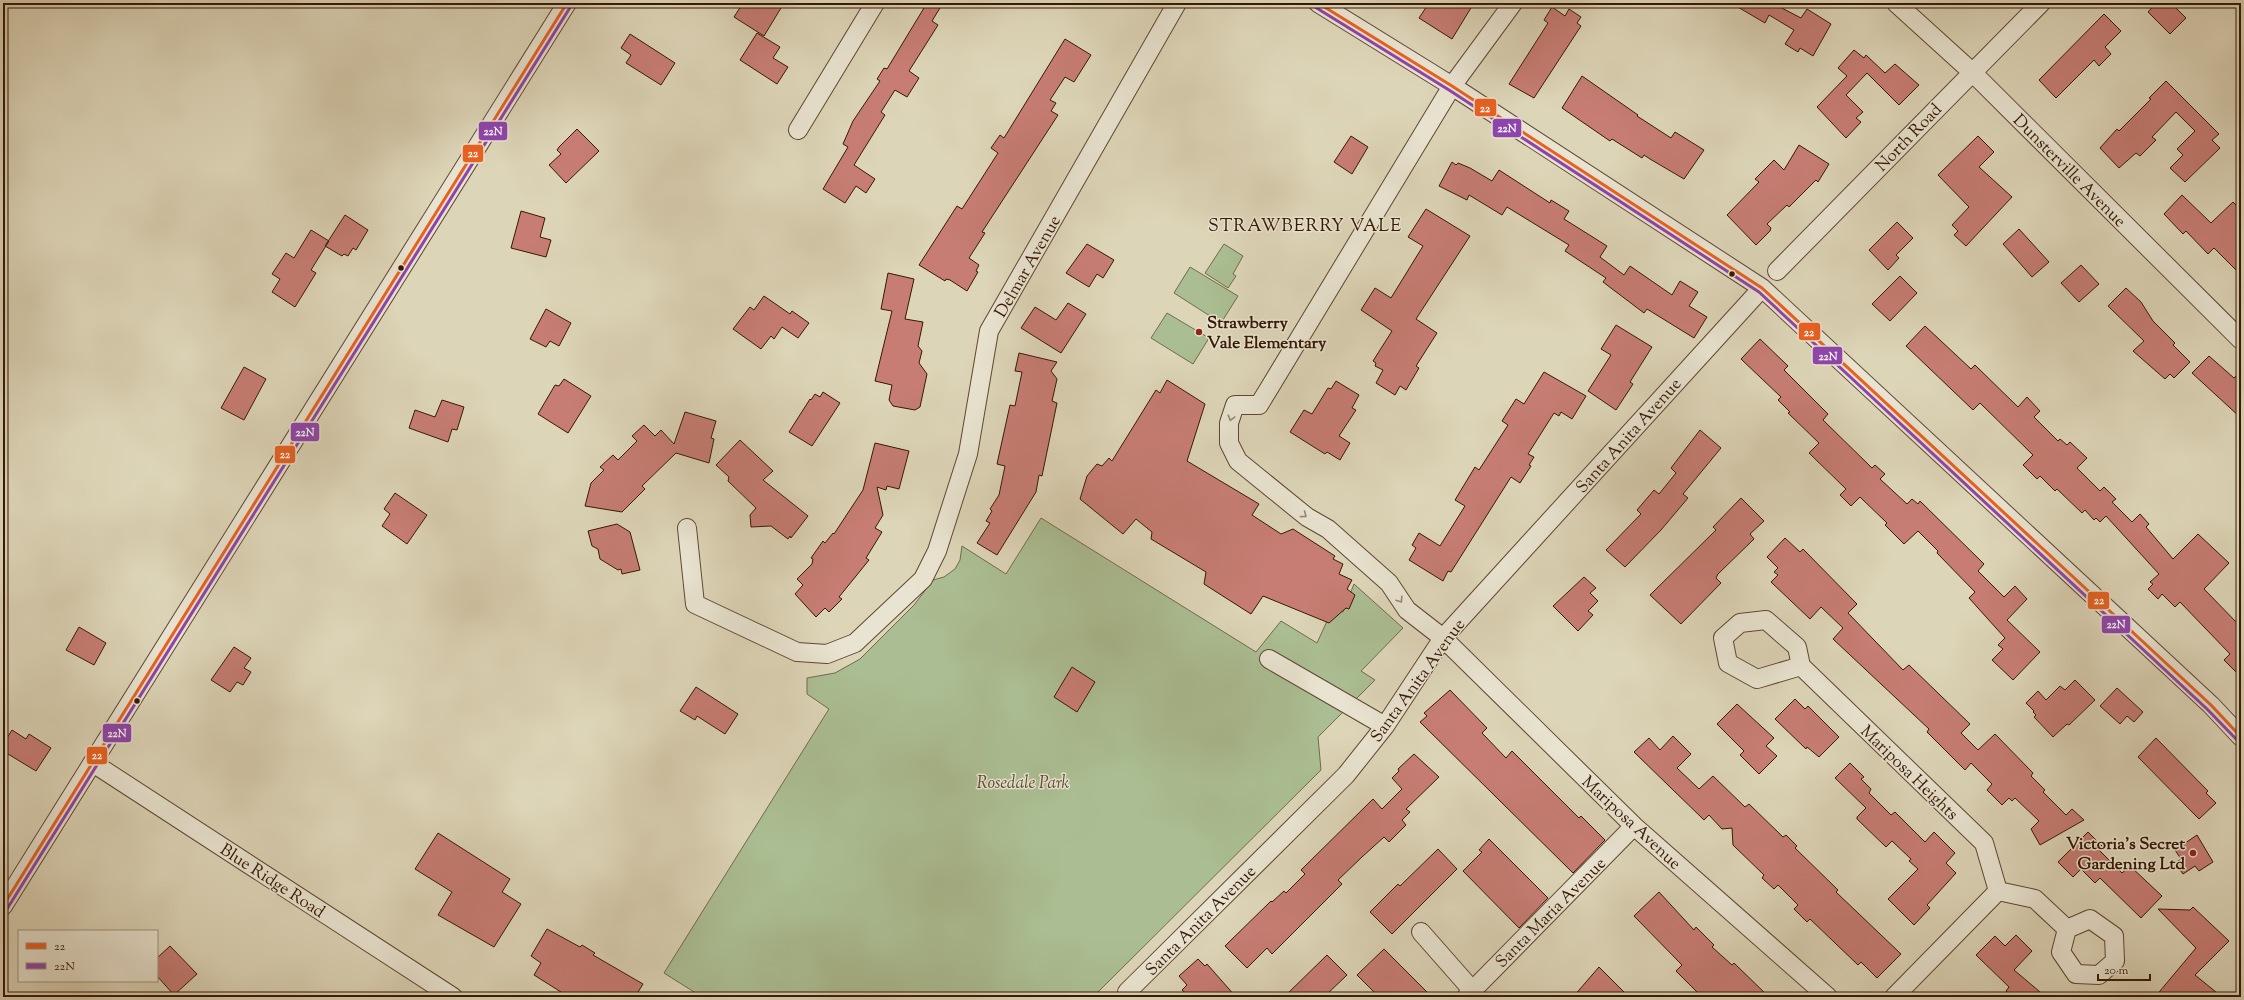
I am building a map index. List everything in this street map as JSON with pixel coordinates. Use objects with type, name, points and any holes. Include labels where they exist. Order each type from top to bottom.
[{"type":"street","points":[[3,906],[567,3]]},
{"type":"street","points":[[798,130],[875,3]]},
{"type":"street","name":"Delmar Avenue","points":[[687,528],[695,604],[797,652],[827,654],[855,643],[923,578],[936,551],[968,454],[989,330],[1177,3]]},
{"type":"street","points":[[1318,3],[1452,86],[1762,288],[2211,705],[2241,737]]},
{"type":"street","points":[[1452,86],[1513,3]]},
{"type":"street","name":"Dunsterville Avenue","points":[[1896,3],[1972,72],[2241,340]]},
{"type":"street","name":"North Road","points":[[1776,271],[2041,3]]},
{"type":"street","name":"Mariposa Avenue","points":[[1452,86],[1259,405],[1235,405],[1229,422],[1229,443],[1238,461],[1307,517],[1328,529],[1389,583],[1407,610],[1443,638],[1634,826],[1828,997]]},
{"type":"street","name":"Santa Anita Avenue","points":[[1130,994],[1346,775],[1385,726],[1443,638],[1762,288]]},
{"type":"street","points":[[1269,659],[1385,726]]},
{"type":"street","name":"Mariposa Heights","points":[[1801,666],[1984,843],[1998,891]]},
{"type":"street","name":"Blue Ridge Road","points":[[93,763],[454,997]]},
{"type":"street","name":"Santa Maria Avenue","points":[[1469,993],[1634,826]]},
{"type":"street","points":[[1894,997],[1998,891],[2035,899],[2067,929]]},
{"type":"street","points":[[1421,932],[1469,993]]},
{"type":"green space","points":[[1224,244],[1243,256],[1233,274],[1236,276],[1228,288],[1205,273]]},
{"type":"green space","points":[[1190,267],[1238,296],[1221,323],[1174,293]]},
{"type":"green space","points":[[1167,313],[1209,338],[1193,364],[1151,338]]},
{"type":"green space","name":"Rosedale Park","points":[[1041,518],[1256,652],[1281,621],[1317,643],[1333,608],[1343,612],[1354,584],[1403,628],[1361,671],[1375,680],[1318,737],[1321,770],[1093,997],[702,997],[664,973],[829,709],[807,694],[807,678],[835,673],[860,659],[914,605],[933,580],[944,577],[955,569],[960,560],[962,546],[1006,574]]},
{"type":"building","points":[[743,3],[784,3],[764,36],[734,17]]},
{"type":"building","points":[[927,3],[943,3],[932,21],[938,25],[909,71],[919,78],[907,97],[895,90],[881,112],[885,115],[854,165],[875,179],[866,193],[856,186],[845,203],[823,189],[848,147],[843,144],[853,121],[880,81],[877,79],[884,68],[887,69]]},
{"type":"building","points":[[1429,3],[1474,3],[1452,39],[1419,18]]},
{"type":"building","points":[[1731,3],[1777,3],[1776,5],[1801,18],[1807,9],[1831,24],[1813,56],[1800,48],[1798,52],[1785,44],[1794,30],[1769,15],[1765,23]]},
{"type":"building","points":[[2156,3],[2171,3],[2186,18],[2170,34],[2148,12]]},
{"type":"building","points":[[1552,7],[1565,16],[1569,9],[1581,17],[1577,23],[1581,26],[1534,98],[1509,84],[1548,23],[1544,20]]},
{"type":"building","points":[[2104,14],[2121,31],[2105,47],[2111,54],[2099,66],[2094,60],[2056,98],[2039,80]]},
{"type":"building","points":[[757,33],[780,47],[773,58],[788,67],[777,84],[740,60]]},
{"type":"building","points":[[630,34],[675,63],[661,85],[626,63],[631,55],[621,48]]},
{"type":"building","points":[[1065,39],[1091,55],[1074,82],[1065,77],[1050,100],[1056,103],[1051,111],[1058,115],[982,232],[985,233],[969,258],[979,265],[976,271],[978,272],[967,291],[950,280],[946,279],[945,281],[919,265],[957,206],[962,209],[998,153],[991,148],[1000,135],[1004,138]]},
{"type":"building","points":[[1854,50],[1864,58],[1866,55],[1885,73],[1895,64],[1919,85],[1899,105],[1867,73],[1846,95],[1863,112],[1856,118],[1861,122],[1846,138],[1817,107],[1847,76],[1838,68]]},
{"type":"building","points":[[1582,76],[1638,115],[1637,116],[1671,138],[1675,132],[1704,150],[1684,179],[1644,155],[1642,158],[1612,139],[1610,141],[1562,108]]},
{"type":"building","points":[[2166,81],[2219,134],[2212,140],[2220,148],[2185,182],[2170,168],[2183,155],[2177,149],[2195,131],[2176,112],[2152,137],[2156,140],[2140,156],[2136,153],[2119,168],[2100,148],[2117,129],[2119,131],[2151,99],[2149,98]]},
{"type":"building","points":[[577,129],[599,151],[566,183],[549,165],[561,154],[557,150],[559,147]]},
{"type":"building","points":[[1351,136],[1368,147],[1352,174],[1334,162]]},
{"type":"building","points":[[1978,136],[1994,152],[1979,167],[2012,197],[1966,246],[1954,235],[1958,231],[1952,225],[1969,207],[1938,175]]},
{"type":"building","points":[[1799,145],[1829,164],[1818,182],[1816,180],[1789,207],[1787,205],[1767,224],[1771,228],[1770,231],[1756,245],[1727,215],[1759,182],[1755,179],[1774,160],[1784,170]]},
{"type":"building","points":[[1452,162],[1456,165],[1458,163],[1470,168],[1492,181],[1499,170],[1550,203],[1551,200],[1569,211],[1564,219],[1607,246],[1600,257],[1624,275],[1630,266],[1672,295],[1680,281],[1698,292],[1689,306],[1707,317],[1694,338],[1647,309],[1644,313],[1603,282],[1606,278],[1565,251],[1569,245],[1507,207],[1502,215],[1469,195],[1467,200],[1439,186]]},
{"type":"building","points":[[2182,195],[2211,223],[2233,202],[2241,210],[2241,275],[2214,248],[2208,254],[2186,231],[2183,234],[2164,214]]},
{"type":"building","points":[[1426,209],[1470,236],[1416,319],[1437,333],[1416,366],[1419,368],[1406,390],[1400,386],[1395,395],[1376,383],[1383,370],[1375,366],[1376,363],[1373,361],[1392,331],[1361,310],[1375,288],[1391,298],[1423,246],[1408,237]]},
{"type":"building","points":[[521,211],[545,218],[540,237],[551,240],[546,257],[511,248]]},
{"type":"building","points":[[345,215],[368,230],[356,250],[353,248],[348,256],[344,254],[342,256],[325,246]]},
{"type":"building","points":[[1897,222],[1913,238],[1896,255],[1899,258],[1888,270],[1869,250]]},
{"type":"building","points":[[2019,229],[2049,262],[2032,277],[2003,244]]},
{"type":"building","points":[[311,230],[329,241],[311,270],[316,273],[295,307],[272,292],[280,279],[272,274],[286,253],[294,258]]},
{"type":"building","points":[[1087,244],[1114,260],[1103,278],[1097,274],[1089,287],[1066,273]]},
{"type":"building","points":[[2081,265],[2099,284],[2079,302],[2061,283]]},
{"type":"building","points":[[888,273],[914,279],[905,319],[923,322],[918,346],[922,351],[919,363],[927,374],[920,407],[915,410],[893,406],[889,400],[892,385],[875,381],[892,311],[881,309]]},
{"type":"building","points":[[1900,276],[1917,293],[1890,321],[1872,304]]},
{"type":"building","points":[[2126,288],[2141,302],[2153,321],[2175,343],[2173,345],[2190,362],[2174,378],[2170,374],[2165,379],[2133,351],[2144,341],[2108,306]]},
{"type":"building","points":[[764,296],[790,314],[792,311],[809,323],[798,338],[782,327],[774,339],[771,336],[761,349],[733,329],[750,307],[754,310]]},
{"type":"building","points":[[1068,303],[1086,314],[1061,353],[1021,328],[1035,307],[1056,320]]},
{"type":"building","points":[[546,309],[571,323],[559,346],[550,341],[546,347],[530,339]]},
{"type":"building","points":[[1616,325],[1652,347],[1630,382],[1633,384],[1616,410],[1588,391],[1611,355],[1601,349]]},
{"type":"building","points":[[1925,326],[1971,369],[1975,365],[2018,407],[2027,397],[2040,411],[2034,417],[2058,441],[2060,439],[2067,445],[2070,442],[2087,458],[2077,468],[2100,491],[2104,487],[2116,499],[2112,502],[2132,522],[2140,514],[2149,524],[2146,527],[2173,559],[2198,534],[2229,563],[2204,589],[2241,627],[2241,677],[2224,660],[2230,654],[2180,602],[2175,607],[2162,594],[2158,599],[2148,589],[2153,584],[2150,582],[2159,574],[2106,516],[2100,522],[2096,518],[2094,520],[2085,510],[2082,513],[2057,489],[2055,491],[2040,476],[2037,479],[2023,465],[2033,455],[1980,403],[1973,410],[1906,346]]},
{"type":"building","points":[[1760,339],[1788,366],[1784,370],[1828,414],[1823,420],[1872,468],[1875,465],[1885,474],[1880,479],[1907,504],[1912,499],[1918,504],[1920,501],[1984,564],[1978,571],[2004,597],[2015,586],[2027,599],[2007,620],[2040,652],[2013,680],[1992,660],[2003,649],[1998,645],[2005,638],[1969,598],[1975,592],[1937,553],[1938,551],[1918,531],[1904,544],[1885,525],[1887,523],[1860,497],[1851,506],[1840,495],[1846,489],[1809,453],[1819,443],[1788,413],[1790,412],[1778,400],[1781,397],[1741,359]]},
{"type":"building","points":[[1019,353],[1057,362],[1051,371],[1057,379],[1052,401],[1057,403],[1042,476],[1039,475],[1036,492],[997,555],[977,543],[990,523],[986,521],[992,511],[990,509],[999,495],[1005,466],[997,464],[1010,405],[1015,406],[1022,372],[1015,371]]},
{"type":"building","points":[[2209,356],[2234,378],[2241,371],[2241,418],[2192,373]]},
{"type":"building","points":[[244,367],[266,379],[244,420],[221,408]]},
{"type":"building","points":[[1544,372],[1586,396],[1572,419],[1561,412],[1559,416],[1554,413],[1528,454],[1534,457],[1529,465],[1531,466],[1520,483],[1511,477],[1451,572],[1448,571],[1443,581],[1409,560],[1416,548],[1412,545],[1419,533],[1440,546],[1465,506],[1455,500],[1475,467],[1479,470],[1508,425],[1502,421],[1516,399],[1524,404]]},
{"type":"building","points":[[564,379],[591,396],[568,433],[538,414],[555,385],[559,386]]},
{"type":"building","points":[[1167,380],[1205,404],[1187,461],[1259,504],[1252,515],[1281,534],[1293,529],[1335,556],[1333,559],[1343,564],[1339,574],[1352,580],[1347,589],[1355,595],[1349,609],[1346,608],[1329,623],[1263,596],[1251,614],[1204,584],[1206,572],[1151,539],[1152,532],[1136,519],[1123,534],[1080,499],[1087,476],[1097,464],[1102,466],[1109,458],[1112,461],[1156,390],[1160,393]]},
{"type":"building","points":[[1336,381],[1359,395],[1352,408],[1356,410],[1339,436],[1350,443],[1340,460],[1327,452],[1325,454],[1290,432],[1304,410],[1312,414],[1328,388],[1331,389]]},
{"type":"building","points":[[823,392],[840,403],[812,446],[789,432],[810,399],[811,400],[815,394],[820,397]]},
{"type":"building","points":[[442,400],[464,407],[457,430],[452,429],[448,442],[409,428],[415,410],[435,417]]},
{"type":"building","points":[[685,412],[716,421],[711,438],[714,439],[709,463],[676,453],[642,486],[645,489],[622,512],[585,506],[591,483],[604,470],[600,467],[613,455],[618,460],[637,441],[632,436],[644,425],[655,436],[661,430],[674,444]]},
{"type":"building","points":[[1700,430],[1721,448],[1683,494],[1688,498],[1661,530],[1625,567],[1606,550],[1641,514],[1637,510],[1654,490],[1659,494],[1676,473],[1671,468]]},
{"type":"building","points":[[740,440],[773,471],[763,480],[808,516],[791,538],[790,536],[788,539],[771,526],[751,527],[750,515],[756,508],[728,481],[729,477],[716,465]]},
{"type":"building","points":[[875,443],[909,451],[899,489],[887,486],[886,490],[877,487],[883,515],[875,528],[882,532],[866,558],[869,560],[839,597],[842,599],[829,612],[825,608],[816,617],[795,594],[803,585],[797,579],[812,564],[813,559],[811,558],[823,541],[825,543],[833,533],[834,534],[863,490]]},
{"type":"building","points":[[395,493],[427,515],[407,544],[382,526],[390,514],[384,509]]},
{"type":"building","points":[[1741,498],[1764,521],[1750,534],[1754,539],[1718,574],[1716,578],[1721,583],[1681,624],[1650,595],[1716,530],[1713,527]]},
{"type":"building","points":[[617,524],[630,532],[640,570],[622,574],[621,569],[618,570],[600,559],[598,549],[592,546],[588,531]]},
{"type":"building","points":[[1785,538],[1800,552],[1803,549],[1857,604],[1848,613],[1903,670],[1909,665],[1970,724],[1961,733],[1978,750],[1995,734],[2033,773],[2031,776],[2045,790],[2043,792],[2066,815],[2072,809],[2084,820],[2040,845],[2031,829],[2039,821],[2015,798],[2012,801],[2009,798],[2002,805],[1987,790],[1992,784],[1971,763],[1965,770],[1927,732],[1929,729],[1833,639],[1843,628],[1821,607],[1810,619],[1771,582],[1778,575],[1774,572],[1778,568],[1767,557]]},
{"type":"building","points":[[1584,577],[1596,588],[1590,593],[1598,601],[1588,611],[1593,615],[1578,631],[1553,606]]},
{"type":"building","points":[[79,627],[106,643],[94,665],[66,650]]},
{"type":"building","points":[[234,647],[251,658],[244,668],[251,672],[243,685],[237,682],[230,692],[211,680]]},
{"type":"building","points":[[1072,667],[1095,682],[1077,712],[1054,697]]},
{"type":"building","points":[[2075,680],[2095,700],[2069,725],[2067,724],[2053,737],[2034,717],[2036,715],[2033,712],[2034,711],[2026,703],[2038,691],[2046,700],[2060,686],[2065,690]]},
{"type":"building","points":[[696,687],[738,714],[725,734],[697,716],[695,720],[680,711]]},
{"type":"building","points":[[2117,688],[2143,712],[2134,722],[2127,716],[2120,724],[2100,706]]},
{"type":"building","points":[[1450,690],[1487,728],[1482,733],[1506,758],[1512,751],[1579,818],[1581,816],[1605,840],[1573,873],[1420,722],[1427,716],[1424,713]]},
{"type":"building","points":[[1795,699],[1805,709],[1808,706],[1839,737],[1819,757],[1807,747],[1806,749],[1775,719]]},
{"type":"building","points":[[1737,704],[1774,738],[1766,746],[1777,756],[1759,774],[1740,755],[1744,751],[1717,724]]},
{"type":"building","points":[[12,730],[26,739],[29,734],[51,748],[36,771],[3,751],[3,744]]},
{"type":"building","points":[[1673,736],[1691,754],[1677,768],[1699,789],[1713,776],[1745,807],[1749,804],[1783,837],[1786,835],[1797,846],[1795,848],[1838,890],[1836,892],[1901,954],[1877,978],[1861,962],[1858,965],[1810,919],[1807,922],[1794,909],[1798,905],[1778,885],[1774,889],[1762,878],[1764,875],[1733,845],[1732,828],[1722,829],[1709,815],[1704,820],[1634,752],[1649,738],[1660,750]]},
{"type":"building","points":[[2156,738],[2208,791],[2206,793],[2216,803],[2199,819],[2138,757]]},
{"type":"building","points":[[1414,754],[1439,777],[1406,809],[1410,812],[1402,820],[1406,825],[1389,842],[1384,837],[1338,880],[1342,884],[1272,954],[1267,948],[1247,968],[1225,946],[1271,901],[1272,902],[1284,891],[1286,893],[1305,874],[1301,870],[1373,799],[1382,809],[1402,789],[1392,778],[1399,771],[1398,769]]},
{"type":"building","points":[[1850,763],[1864,777],[1861,779],[1871,789],[1869,793],[1891,815],[1895,812],[1925,842],[1934,832],[1955,853],[1946,863],[1956,873],[1927,905],[1930,908],[1914,925],[1888,899],[1918,869],[1909,861],[1911,859],[1892,841],[1886,847],[1857,819],[1857,817],[1866,808],[1835,778]]},
{"type":"building","points":[[2088,832],[2103,847],[2099,850],[2122,873],[2130,866],[2162,896],[2141,918],[2100,878],[2095,883],[2081,869],[2073,877],[2058,862]]},
{"type":"building","points":[[438,833],[510,879],[502,892],[521,904],[494,947],[438,915],[452,892],[415,869]]},
{"type":"building","name":"Victoria's Secret Gardening Ltd","points":[[2197,835],[2213,862],[2199,871],[2195,866],[2183,874],[2175,863],[2181,859],[2175,850]]},
{"type":"building","points":[[1489,839],[1548,898],[1519,928],[1463,871],[1482,852],[1479,850]]},
{"type":"building","points":[[1438,849],[1457,869],[1392,934],[1370,912],[1398,884],[1400,886]]},
{"type":"building","points":[[1659,892],[1694,930],[1696,927],[1714,945],[1712,947],[1732,965],[1734,963],[1769,997],[1702,997],[1676,971],[1682,965],[1634,916]]},
{"type":"building","points":[[2193,907],[2229,941],[2195,975],[2222,997],[2155,997],[2196,948],[2158,909],[2190,910]]},
{"type":"building","points":[[547,929],[580,947],[582,945],[595,953],[593,955],[643,984],[635,997],[558,997],[561,992],[534,975],[541,963],[531,956]]},
{"type":"building","points":[[2016,935],[2032,951],[2014,970],[2046,997],[2014,997],[2006,991],[2009,987],[1976,955],[1995,936],[2005,946]]},
{"type":"building","points":[[170,946],[197,974],[174,995],[158,977],[158,957]]},
{"type":"building","points":[[1384,949],[1432,997],[1379,997],[1357,975]]},
{"type":"building","points":[[1327,955],[1347,975],[1324,997],[1284,997]]},
{"type":"building","points":[[1198,959],[1205,966],[1207,964],[1236,997],[1190,997],[1182,990],[1187,985],[1179,976]]},
{"type":"building","points":[[1599,967],[1629,997],[1573,997]]},
{"type":"transit line","name":"22","points":[[3,906],[567,3]]},
{"type":"transit line","name":"22","points":[[1318,3],[1452,86],[1762,288],[2211,705],[2241,737]]},
{"type":"transit line","name":"22N","points":[[7,909],[571,6]]},
{"type":"transit line","name":"22N","points":[[1315,7],[1449,90],[1759,292],[2207,709],[2237,740]]},
{"type":"place","name":"Strawberry Vale Elementary","points":[[1199,332]]},
{"type":"place","name":"Victoria's Secret Gardening Ltd","points":[[2193,853]]},
{"type":"district","name":"STRAWBERRY VALE","points":[[1305,225]]}]
